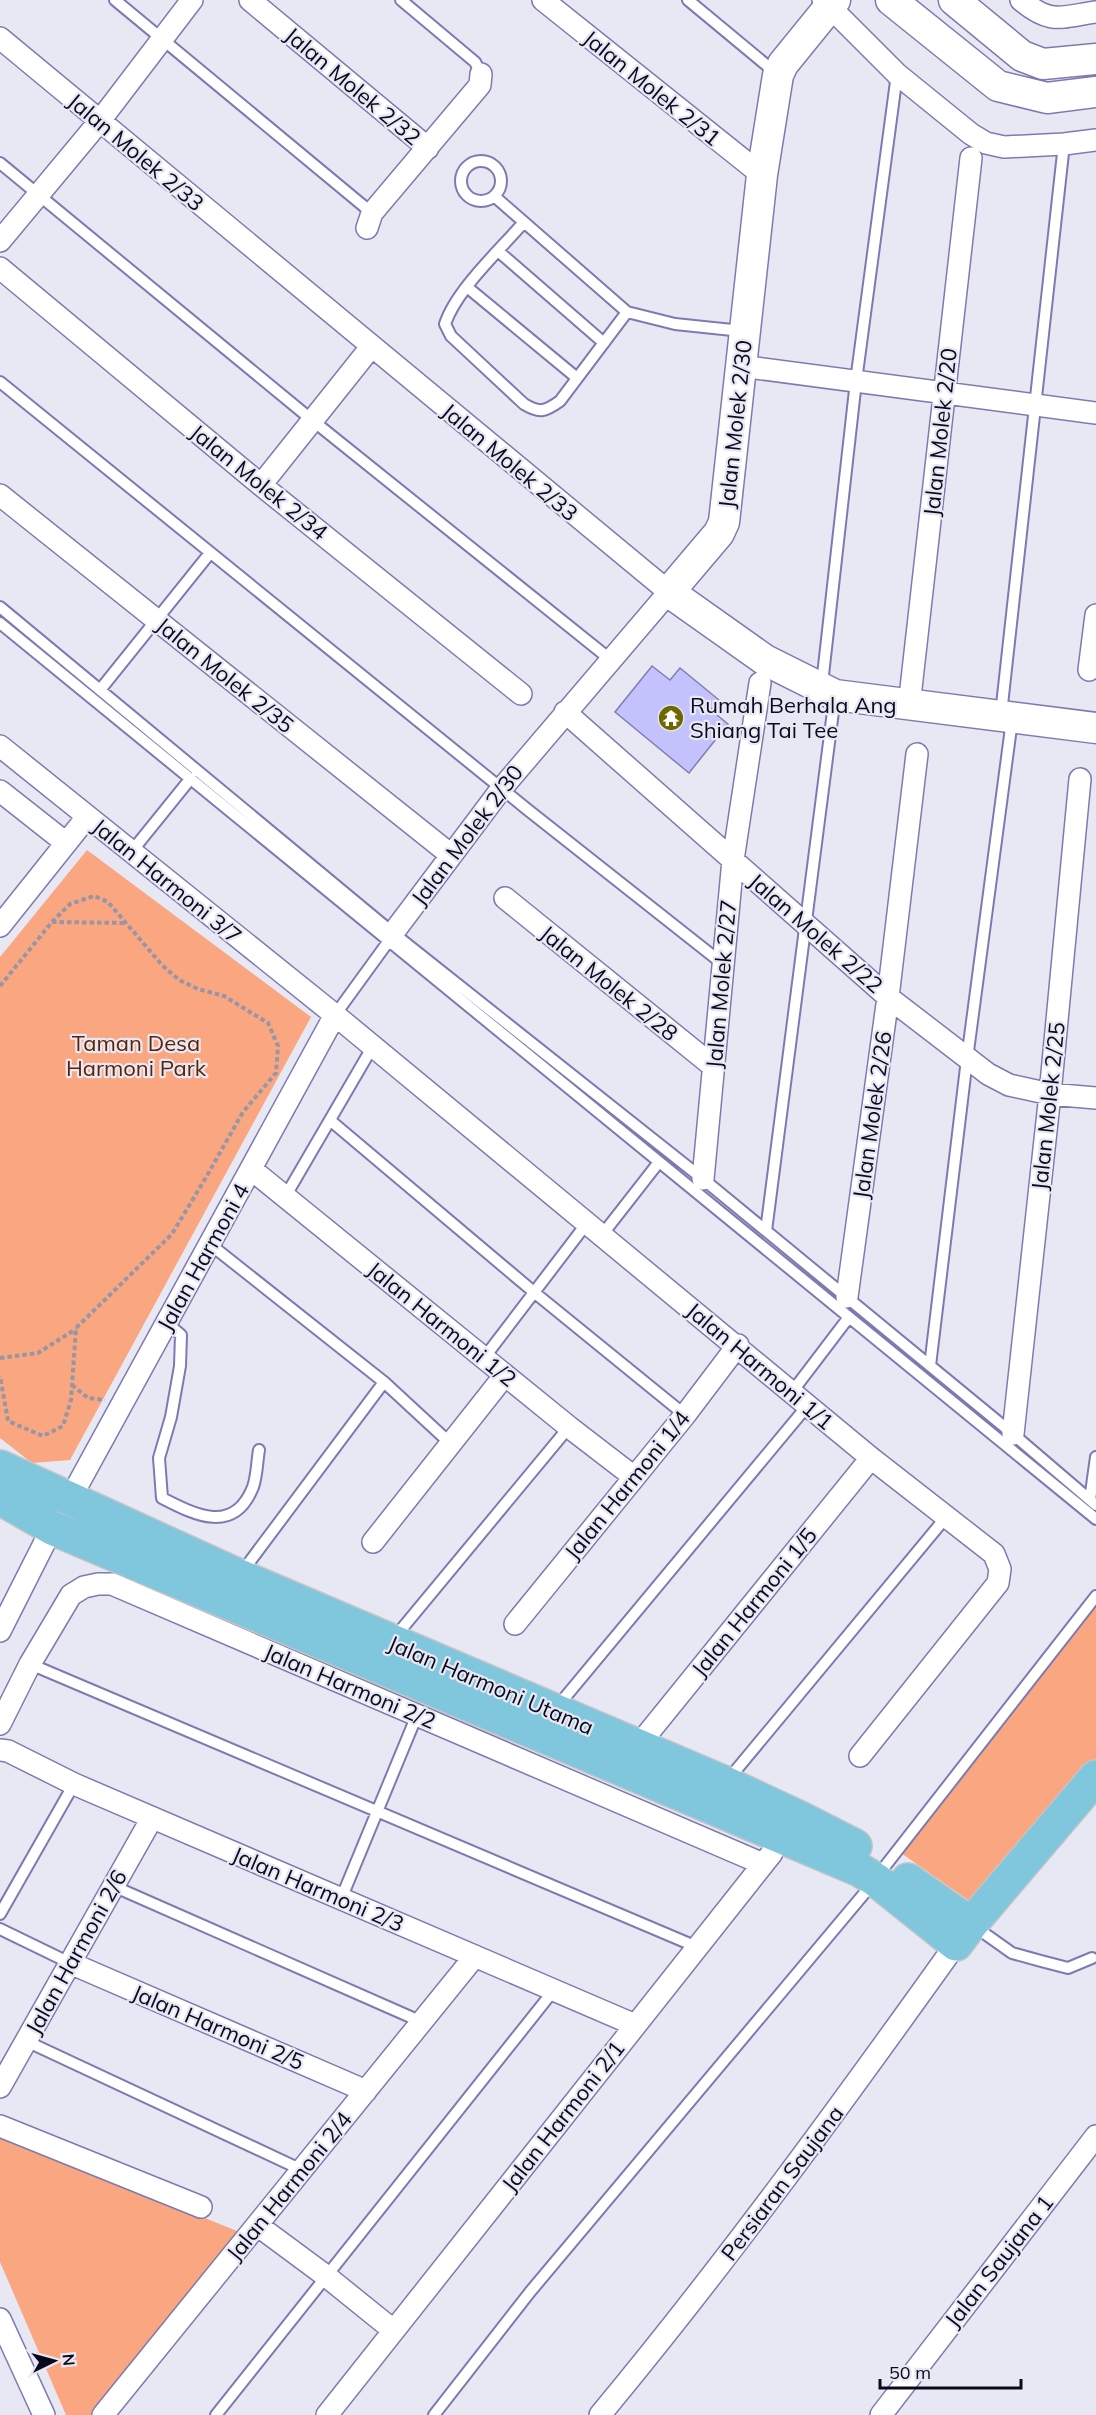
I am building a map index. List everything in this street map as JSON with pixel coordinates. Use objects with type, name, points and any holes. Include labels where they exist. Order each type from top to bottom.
[{"type":"main road","name":"Jalan Harmoni Utama","points":[[0,1467],[239,1576],[725,1783],[793,1828]]},
{"type":"main road","name":"Jalan Harmoni Utama","points":[[0,1498],[52,1528],[793,1828],[881,1872],[964,1934]]},
{"type":"main road","points":[[964,1934],[1096,1777]]},
{"type":"street","points":[[0,241],[99,122],[192,0]]},
{"type":"street","name":"Jalan Molek 2/32","points":[[250,0],[428,148]]},
{"type":"street","name":"Jalan Molek 2/31","points":[[543,0],[762,176]]},
{"type":"street","points":[[891,0],[998,86],[1047,98],[1096,92]]},
{"type":"street","points":[[954,0],[1022,57],[1043,64],[1096,58]]},
{"type":"street","points":[[1021,0],[1038,14],[1050,18],[1096,12]]},
{"type":"street","points":[[830,2],[897,74],[971,134],[986,143],[1004,147],[1096,140]]},
{"type":"street","name":"Jalan Molek 2/30","points":[[391,937],[502,788],[719,533],[723,522],[762,176],[778,75],[783,64],[830,2]]},
{"type":"street","name":"Jalan Molek 2/33","points":[[0,38],[669,592],[765,660],[828,692],[909,706],[1096,728]]},
{"type":"street","points":[[370,221],[480,85],[481,74]]},
{"type":"street","name":"Jalan Molek 2/20","points":[[909,706],[971,158]]},
{"type":"street","name":"Jalan Molek 2/34","points":[[0,268],[261,485],[521,694]]},
{"type":"street","points":[[261,485],[371,347]]},
{"type":"street","points":[[741,366],[1096,413]]},
{"type":"street","name":"Jalan Molek 2/35","points":[[0,495],[450,855]]},
{"type":"street","points":[[1089,670],[1096,615]]},
{"type":"street","name":"Jalan Molek 2/27","points":[[703,1179],[733,860],[760,683]]},
{"type":"street","name":"Jalan Molek 2/22","points":[[566,712],[888,997],[967,1059],[1009,1085],[1050,1094],[1096,1098]]},
{"type":"street","name":"Jalan Harmoni 3/7","points":[[0,746],[335,1015]]},
{"type":"street","name":"Jalan Molek 2/26","points":[[848,1307],[917,754]]},
{"type":"street","name":"Jalan Molek 2/25","points":[[1013,1434],[1050,1094],[1080,779]]},
{"type":"street","points":[[0,791],[66,843]]},
{"type":"street","points":[[2,919],[87,817]]},
{"type":"street","name":"Jalan Molek 2/28","points":[[505,898],[714,1067]]},
{"type":"street","name":"Jalan Harmoni 1/1","points":[[335,1015],[738,1345],[871,1458],[994,1554],[1000,1569],[998,1583],[860,1756]]},
{"type":"street","name":"Jalan Harmoni 4","points":[[70,1499],[335,1015]]},
{"type":"street","name":"Jalan Harmoni 1/2","points":[[251,1169],[568,1427],[634,1477]]},
{"type":"street","name":"Jalan Harmoni 1/4","points":[[515,1624],[686,1415],[738,1345]]},
{"type":"street","points":[[374,1542],[505,1375]]},
{"type":"street","name":"Jalan Harmoni 1/5","points":[[637,1747],[871,1458]]},
{"type":"street","points":[[0,1631],[52,1528]]},
{"type":"street","name":"Jalan Harmoni 2/2","points":[[0,1724],[30,1664],[71,1595],[84,1587],[112,1584],[763,1864]]},
{"type":"street","name":"Jalan Harmoni 2/3","points":[[1,1746],[74,1784],[635,2025]]},
{"type":"street","name":"Jalan Harmoni 2/6","points":[[0,2087],[152,1818]]},
{"type":"street","name":"Jalan Harmoni 2/1","points":[[327,2415],[793,1828]]},
{"type":"street","name":"Persiaran Saujana","points":[[600,2415],[664,2337],[812,2145],[964,1934]]},
{"type":"street","name":"Jalan Harmoni 2/4","points":[[103,2415],[476,1956]]},
{"type":"street","name":"Jalan Harmoni 2/5","points":[[70,1964],[366,2091]]},
{"type":"street","points":[[0,2126],[201,2207]]},
{"type":"street","name":"Jalan Saujana 1","points":[[881,2415],[1096,2136]]},
{"type":"street","points":[[257,2225],[393,2330]]},
{"type":"street","points":[[0,2319],[44,2415]]},
{"type":"lane","points":[[116,0],[370,221]]},
{"type":"lane","points":[[400,0],[475,62],[481,74]]},
{"type":"lane","points":[[688,0],[778,75]]},
{"type":"lane","points":[[766,1231],[806,924],[856,381],[897,74]]},
{"type":"lane","points":[[930,1366],[1006,716],[1035,405],[1064,144]]},
{"type":"lane","points":[[0,163],[312,420],[611,660]]},
{"type":"lane","points":[[494,196],[627,312],[675,324],[745,331]]},
{"type":"lane","points":[[524,222],[449,310],[445,324],[451,336],[524,404],[534,410],[548,410],[560,400],[627,312]]},
{"type":"lane","points":[[498,251],[604,343]]},
{"type":"lane","points":[[467,287],[577,378]]},
{"type":"lane","points":[[0,382],[723,964]]},
{"type":"lane","points":[[100,690],[210,553]]},
{"type":"lane","points":[[0,607],[659,1162],[848,1307],[930,1366],[1093,1502]]},
{"type":"lane","points":[[1,626],[391,937],[703,1179],[766,1231],[848,1307],[1096,1519]]},
{"type":"lane","points":[[132,851],[190,778]]},
{"type":"lane","points":[[335,1015],[391,937]]},
{"type":"lane","points":[[285,1197],[373,1046]]},
{"type":"lane","points":[[331,1121],[534,1293],[686,1415]]},
{"type":"lane","points":[[484,1358],[534,1293],[659,1162]]},
{"type":"lane","points":[[211,1245],[384,1382],[451,1444]]},
{"type":"lane","points":[[554,1712],[800,1399],[848,1307]]},
{"type":"lane","points":[[167,1323],[181,1335],[180,1366],[171,1417],[159,1458],[162,1498],[188,1512],[219,1519],[240,1508],[253,1487],[259,1450]]},
{"type":"lane","points":[[239,1576],[384,1382]]},
{"type":"lane","points":[[391,1641],[568,1427]]},
{"type":"lane","points":[[1093,1502],[1096,1457]]},
{"type":"lane","points":[[725,1783],[947,1516]]},
{"type":"lane","points":[[434,2415],[530,2292],[881,1872],[1096,1596]]},
{"type":"lane","points":[[30,1664],[697,1947]]},
{"type":"lane","points":[[341,1899],[417,1715]]},
{"type":"lane","points":[[0,1914],[74,1784]]},
{"type":"lane","points":[[113,1886],[422,2022]]},
{"type":"lane","points":[[0,1929],[70,1964]]},
{"type":"lane","points":[[964,1934],[1012,1953],[1068,1968],[1092,1958]]},
{"type":"lane","points":[[216,2415],[554,1990]]},
{"type":"lane","points":[[26,2041],[302,2170]]},
{"type":"path","points":[[0,986],[52,922],[70,904],[94,896],[108,902],[162,964],[179,980],[198,989],[224,996],[268,1023],[279,1046],[276,1073],[243,1112],[172,1234],[76,1328],[38,1353],[0,1358]]},
{"type":"path","points":[[52,922],[126,923]]},
{"type":"path","points":[[0,1376],[8,1421],[43,1436],[63,1426],[71,1400],[76,1328]]},
{"type":"path","points":[[72,1385],[88,1398],[123,1403]]},
{"type":"green space","name":"Taman Desa Harmoni Park","points":[[87,850],[311,1017],[70,1460],[32,1463],[0,1438],[0,957]]},
{"type":"green space","points":[[1096,1603],[1096,1765],[971,1902],[901,1853]]},
{"type":"green space","points":[[0,2135],[237,2231],[92,2415],[66,2415],[0,2262]]},
{"type":"building","name":"Rumah Berhala Ang Shiang Tai Tee","points":[[652,666],[670,680],[680,668],[719,700],[711,710],[728,724],[689,773],[615,712]]},
{"type":"place","name":"Rumah Berhala Ang Shiang Tai Tee","points":[[671,718]]}]
